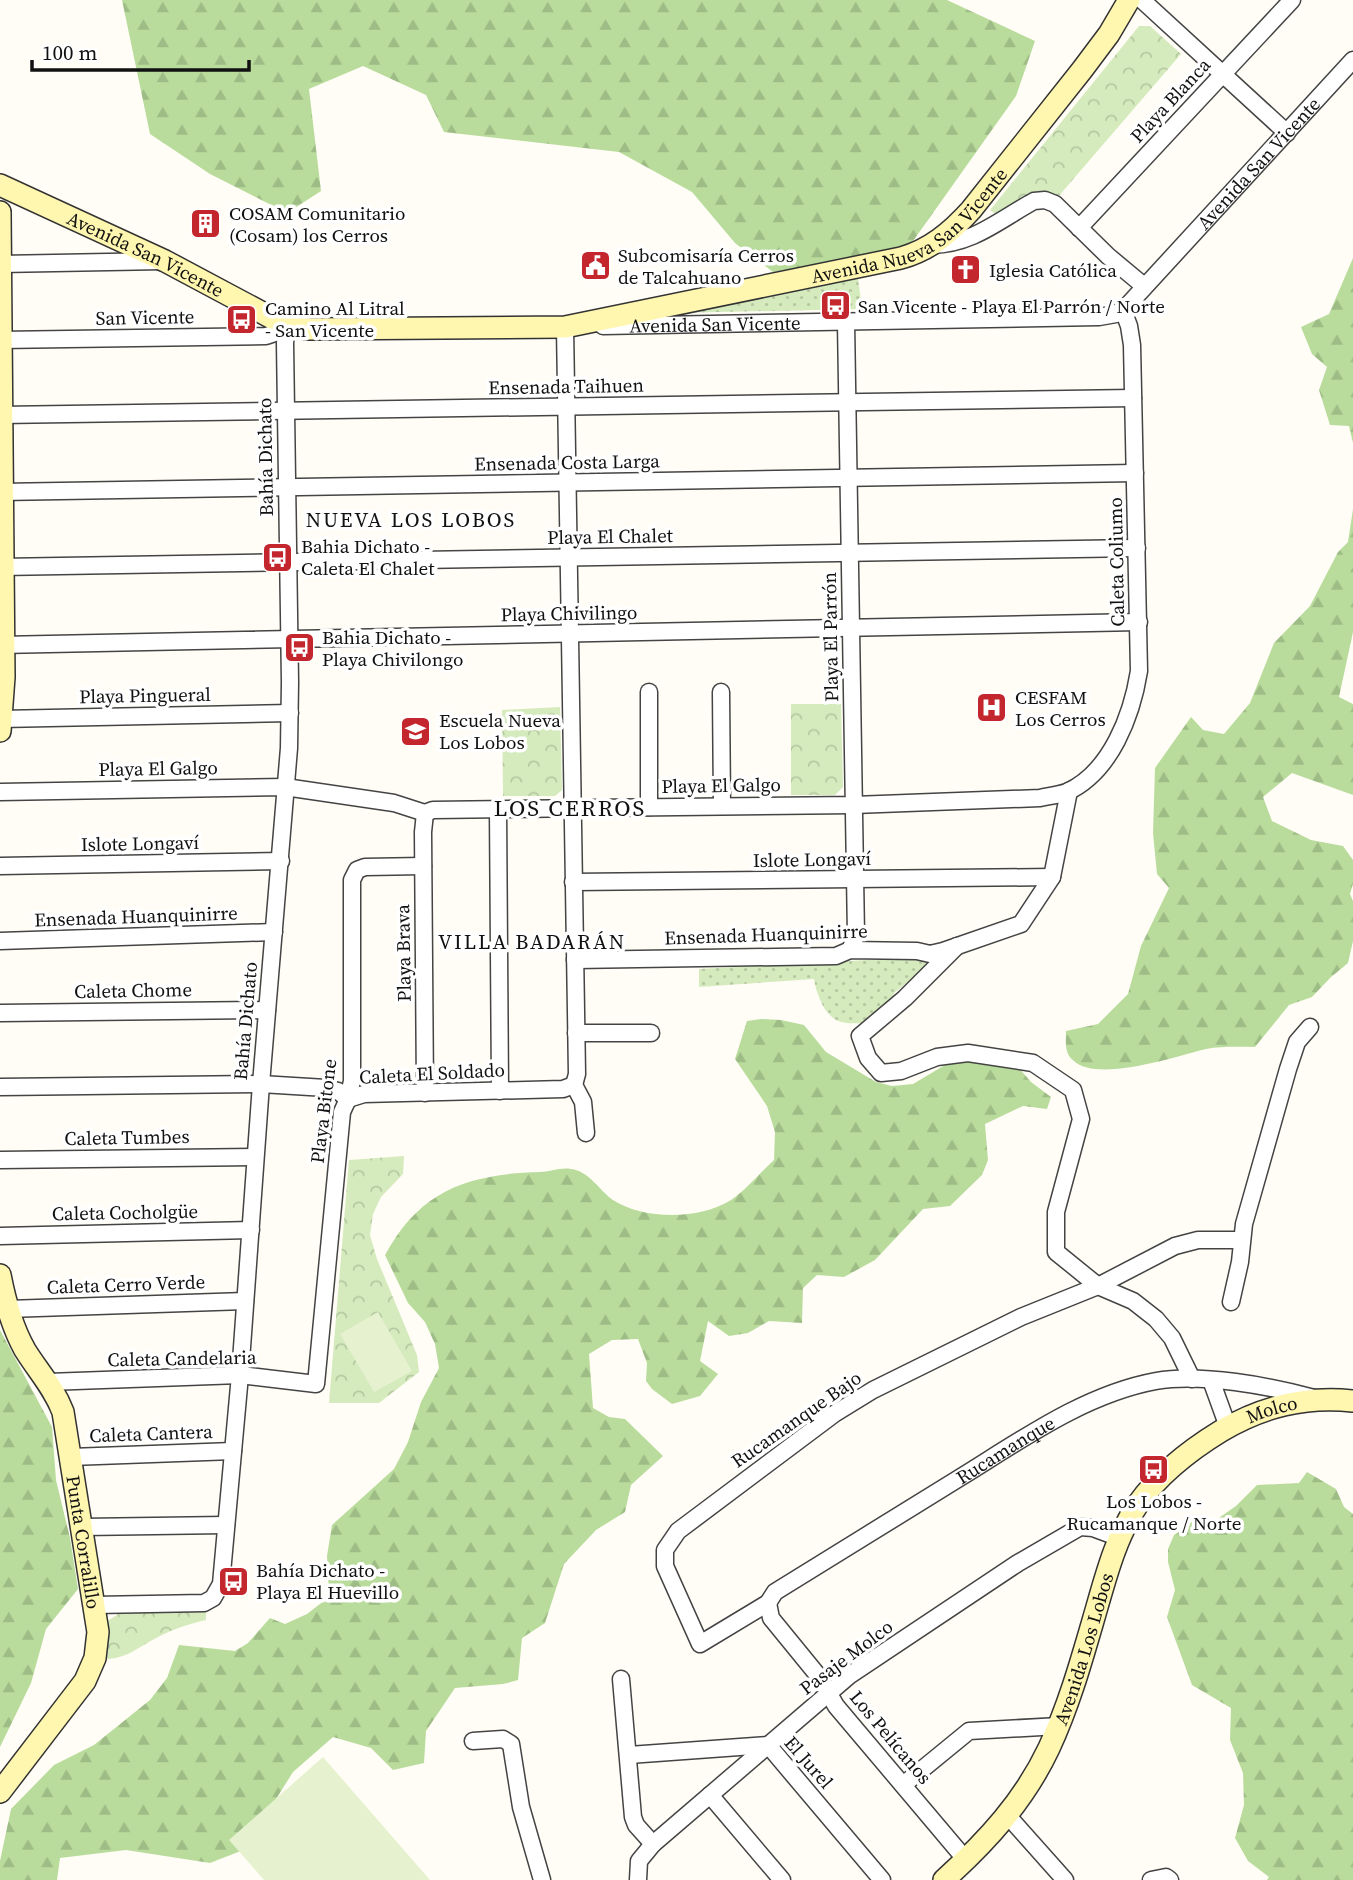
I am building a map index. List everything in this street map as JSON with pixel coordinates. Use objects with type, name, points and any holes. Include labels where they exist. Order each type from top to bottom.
[{"type":"street","name":"Avenida Nueva San Vicente","points":[[565,327],[901,258],[932,245],[959,223],[1027,141],[1109,34],[1129,0]]},
{"type":"street","points":[[1142,0],[1287,134]]},
{"type":"street","name":"Playa Blanca","points":[[1079,228],[1292,0]]},
{"type":"street","name":"Avenida San Vicente","points":[[0,185],[165,261],[287,326],[309,329],[1099,317],[1123,310],[1353,60]]},
{"type":"street","points":[[932,245],[970,239],[1040,200],[1055,204],[1144,286]]},
{"type":"street","points":[[0,212],[0,729]]},
{"type":"street","points":[[1,264],[165,261]]},
{"type":"street","name":"Caleta Coliumo","points":[[1069,791],[1093,774],[1111,750],[1135,695],[1139,671],[1131,335],[1123,310]]},
{"type":"street","name":"Playa El Parrón","points":[[846,322],[856,936],[850,950]]},
{"type":"street","name":"San Vicente","points":[[1,340],[266,336],[287,326]]},
{"type":"street","name":"Bahía Dichato","points":[[95,1605],[198,1603],[209,1601],[217,1594],[221,1584],[281,861],[290,713],[285,343],[287,326]]},
{"type":"street","points":[[565,327],[577,1074],[574,1084],[583,1102],[586,1132]]},
{"type":"street","name":"Ensenada Taihuen","points":[[1,415],[1133,398]]},
{"type":"street","name":"Ensenada Costa Larga","points":[[2,492],[1135,473]]},
{"type":"street","name":"Playa El Chalet","points":[[2,567],[1137,548]]},
{"type":"street","name":"Playa Chivilingo","points":[[2,645],[1139,622]]},
{"type":"street","points":[[649,692],[649,807]]},
{"type":"street","points":[[721,692],[722,806]]},
{"type":"street","name":"Playa Pingueral","points":[[1,719],[290,713]]},
{"type":"street","name":"Playa El Galgo","points":[[0,792],[285,787],[394,803],[425,814],[433,810],[854,804],[1040,798],[1069,791]]},
{"type":"street","points":[[1052,877],[1069,791]]},
{"type":"street","points":[[498,809],[500,1091]]},
{"type":"street","name":"Playa Brava","points":[[425,814],[425,1093]]},
{"type":"street","name":"Islote Longaví","points":[[0,866],[281,861]]},
{"type":"street","name":"Playa Bitone","points":[[316,1384],[342,1112],[352,1080],[353,874],[365,867],[423,866]]},
{"type":"street","name":"Islote Longaví","points":[[573,882],[1052,877]]},
{"type":"street","name":"Ensenada Huanquinirre","points":[[575,960],[836,956],[850,950],[917,951],[930,954],[1021,924],[1052,877]]},
{"type":"street","name":"Ensenada Huanquinirre","points":[[0,941],[274,932]]},
{"type":"street","points":[[957,946],[905,998],[860,1036],[868,1058],[881,1073],[901,1072],[937,1057],[968,1053],[1033,1063],[1073,1090],[1081,1119],[1056,1212],[1056,1252],[1098,1286],[1133,1301],[1156,1319],[1172,1338],[1192,1379]]},
{"type":"street","name":"Caleta Chome","points":[[0,1013],[267,1010]]},
{"type":"street","points":[[1231,1302],[1240,1262],[1241,1240],[1294,1048],[1300,1036],[1310,1027]]},
{"type":"street","points":[[576,1033],[651,1033]]},
{"type":"street","name":"Caleta El Soldado","points":[[0,1087],[261,1084],[326,1088],[338,1091],[348,1099],[364,1094],[563,1089],[574,1084]]},
{"type":"street","name":"Caleta Tumbes","points":[[0,1160],[255,1157]]},
{"type":"street","name":"Caleta Cocholgüe","points":[[0,1236],[251,1230]]},
{"type":"street","points":[[1098,1286],[1186,1242],[1241,1240]]},
{"type":"street","name":"Punta Corralillo","points":[[0,1275],[8,1309],[25,1349],[48,1382],[63,1412],[95,1605],[97,1646],[90,1670],[78,1691],[0,1792]]},
{"type":"street","name":"Rucamanque Bajo","points":[[700,1644],[665,1566],[665,1549],[678,1531],[825,1421],[873,1390],[1021,1317],[1098,1286]]},
{"type":"street","name":"Caleta Cerro Verde","points":[[8,1309],[245,1301]]},
{"type":"street","name":"Caleta Candelaria","points":[[48,1382],[240,1375],[316,1384]]},
{"type":"street","name":"Rucamanque","points":[[700,1644],[768,1603],[775,1592],[1058,1418],[1128,1388],[1159,1380],[1211,1380],[1292,1392],[1316,1399],[1353,1401]]},
{"type":"street","points":[[1211,1380],[1228,1427]]},
{"type":"street","name":"Molco","points":[[1228,1427],[1273,1407],[1316,1399]]},
{"type":"street","name":"Avenida Los Lobos","points":[[944,1880],[1008,1816],[1036,1774],[1059,1726],[1120,1538],[1137,1506],[1161,1478],[1188,1453],[1228,1427]]},
{"type":"street","name":"Caleta Cantera","points":[[71,1457],[233,1451]]},
{"type":"street","points":[[82,1527],[226,1525]]},
{"type":"street","name":"Pasaje Molco","points":[[638,1880],[639,1861],[653,1844],[850,1675],[1018,1563],[1076,1528],[1089,1526],[1120,1538]]},
{"type":"street","name":"Los Pelícanos","points":[[768,1603],[771,1618],[820,1678],[836,1706],[966,1860]]},
{"type":"street","points":[[621,1679],[633,1818],[653,1844]]},
{"type":"street","points":[[903,1785],[969,1731],[1059,1726]]},
{"type":"street","points":[[473,1741],[503,1739],[511,1744],[521,1807],[542,1880]]},
{"type":"street","name":"El Jurel","points":[[629,1755],[768,1745],[882,1880]]},
{"type":"street","points":[[710,1796],[782,1880]]},
{"type":"street","points":[[1008,1816],[1065,1880]]},
{"type":"street","points":[[1151,1880],[1169,1879]]},
{"type":"green space","points":[[122,0],[947,0],[1035,41],[1016,96],[901,258],[773,272],[735,243],[692,192],[619,152],[444,132],[426,95],[363,66],[309,89],[321,191],[287,213],[210,174],[150,134]]},
{"type":"green space","points":[[1139,26],[1150,26],[1181,54],[1057,198],[1032,194],[998,216],[990,210]]},
{"type":"green space","points":[[1353,258],[1353,443],[1349,426],[1330,425],[1319,390],[1327,367],[1312,354],[1301,327],[1329,314]]},
{"type":"green space","points":[[858,278],[862,309],[674,313]]},
{"type":"green space","points":[[1353,509],[1353,632],[1339,697],[1353,704],[1353,795],[1292,773],[1263,797],[1272,821],[1311,840],[1343,846],[1353,860],[1353,884],[1350,894],[1353,901],[1353,941],[1348,963],[1312,997],[1289,1005],[1255,1047],[1206,1049],[1119,1069],[1085,1067],[1069,1055],[1066,1048],[1066,1031],[1098,1024],[1128,994],[1141,946],[1169,888],[1157,874],[1153,833],[1155,768],[1191,717],[1203,730],[1224,734],[1250,703],[1274,643],[1310,606],[1338,552],[1348,542]]},
{"type":"green space","points":[[791,704],[841,704],[843,787],[835,795],[791,795]]},
{"type":"green space","points":[[560,707],[562,790],[555,796],[503,796],[502,710]]},
{"type":"green space","points":[[923,957],[928,966],[894,993],[893,999],[865,1023],[844,1023],[830,1016],[819,998],[814,979],[699,987],[699,969]]},
{"type":"green space","points":[[761,1019],[804,1025],[826,1052],[876,1082],[892,1086],[913,1084],[972,1049],[1018,1067],[1031,1082],[1051,1097],[1047,1109],[1023,1106],[985,1124],[988,1160],[982,1175],[950,1206],[923,1209],[875,1260],[844,1277],[817,1275],[803,1288],[802,1323],[769,1321],[748,1333],[729,1336],[708,1321],[700,1361],[718,1374],[700,1396],[672,1404],[652,1389],[646,1381],[647,1363],[638,1339],[612,1340],[589,1354],[593,1408],[609,1417],[625,1419],[663,1456],[631,1485],[625,1512],[596,1530],[564,1564],[545,1623],[522,1638],[518,1680],[455,1688],[426,1731],[424,1763],[393,1770],[371,1748],[333,1737],[293,1772],[261,1823],[256,1845],[210,1863],[126,1850],[60,1858],[57,1880],[0,1880],[0,1861],[11,1809],[54,1765],[94,1745],[150,1700],[167,1678],[179,1645],[235,1651],[248,1643],[270,1618],[285,1624],[307,1614],[329,1597],[327,1556],[332,1525],[394,1469],[408,1442],[421,1402],[439,1368],[435,1344],[425,1322],[408,1303],[385,1255],[414,1215],[430,1201],[469,1182],[514,1173],[563,1169],[583,1173],[613,1200],[626,1207],[656,1214],[688,1214],[718,1207],[731,1200],[774,1160],[775,1132],[767,1106],[735,1059],[747,1021]]},
{"type":"green space","points":[[404,1156],[403,1174],[381,1197],[373,1214],[370,1235],[377,1259],[417,1355],[419,1372],[379,1403],[329,1403],[349,1160]]},
{"type":"green space","points":[[378,1312],[412,1371],[374,1392],[340,1334]]},
{"type":"green space","points":[[0,1330],[52,1427],[56,1480],[70,1538],[78,1589],[46,1629],[31,1683],[0,1747]]},
{"type":"green space","points":[[1307,1472],[1336,1489],[1344,1507],[1353,1514],[1353,1880],[1267,1880],[1269,1877],[1248,1861],[1235,1838],[1244,1805],[1243,1773],[1230,1740],[1231,1708],[1192,1685],[1167,1617],[1175,1590],[1168,1562],[1168,1549],[1174,1535],[1193,1521],[1213,1522],[1236,1506],[1257,1485],[1299,1483]]},
{"type":"green space","points":[[206,1610],[206,1620],[169,1632],[118,1658],[101,1659],[106,1622],[123,1611]]},
{"type":"green space","points":[[323,1757],[430,1880],[264,1880],[229,1840]]},
{"type":"place","name":"COSAM Comunitario (Cosam) los Cerros","points":[[206,224]]},
{"type":"place","name":"Subcomisaría Cerros de Talcahuano","points":[[595,266]]},
{"type":"place","name":"Iglesia Católica","points":[[966,270]]},
{"type":"place","name":"San Vicente - Playa El Parrón / Norte","points":[[835,306]]},
{"type":"place","name":"Camino Al Litral - San Vicente","points":[[242,319]]},
{"type":"place","name":"Bahia Dichato - Caleta El Chalet","points":[[278,557]]},
{"type":"place","name":"Bahia Dichato - Playa Chivilongo","points":[[299,648]]},
{"type":"place","name":"CESFAM Los Cerros","points":[[992,708]]},
{"type":"place","name":"Escuela Nueva Los Lobos","points":[[416,731]]},
{"type":"place","name":"Los Lobos - Rucamanque / Norte","points":[[1154,1470]]},
{"type":"place","name":"Bahía Dichato - Playa El Huevillo","points":[[233,1581]]},
{"type":"district","name":"NUEVA LOS LOBOS","points":[[411,520]]},
{"type":"district","name":"LOS CERROS","points":[[570,808]]},
{"type":"district","name":"VILLA BADARÁN","points":[[532,942]]}]
